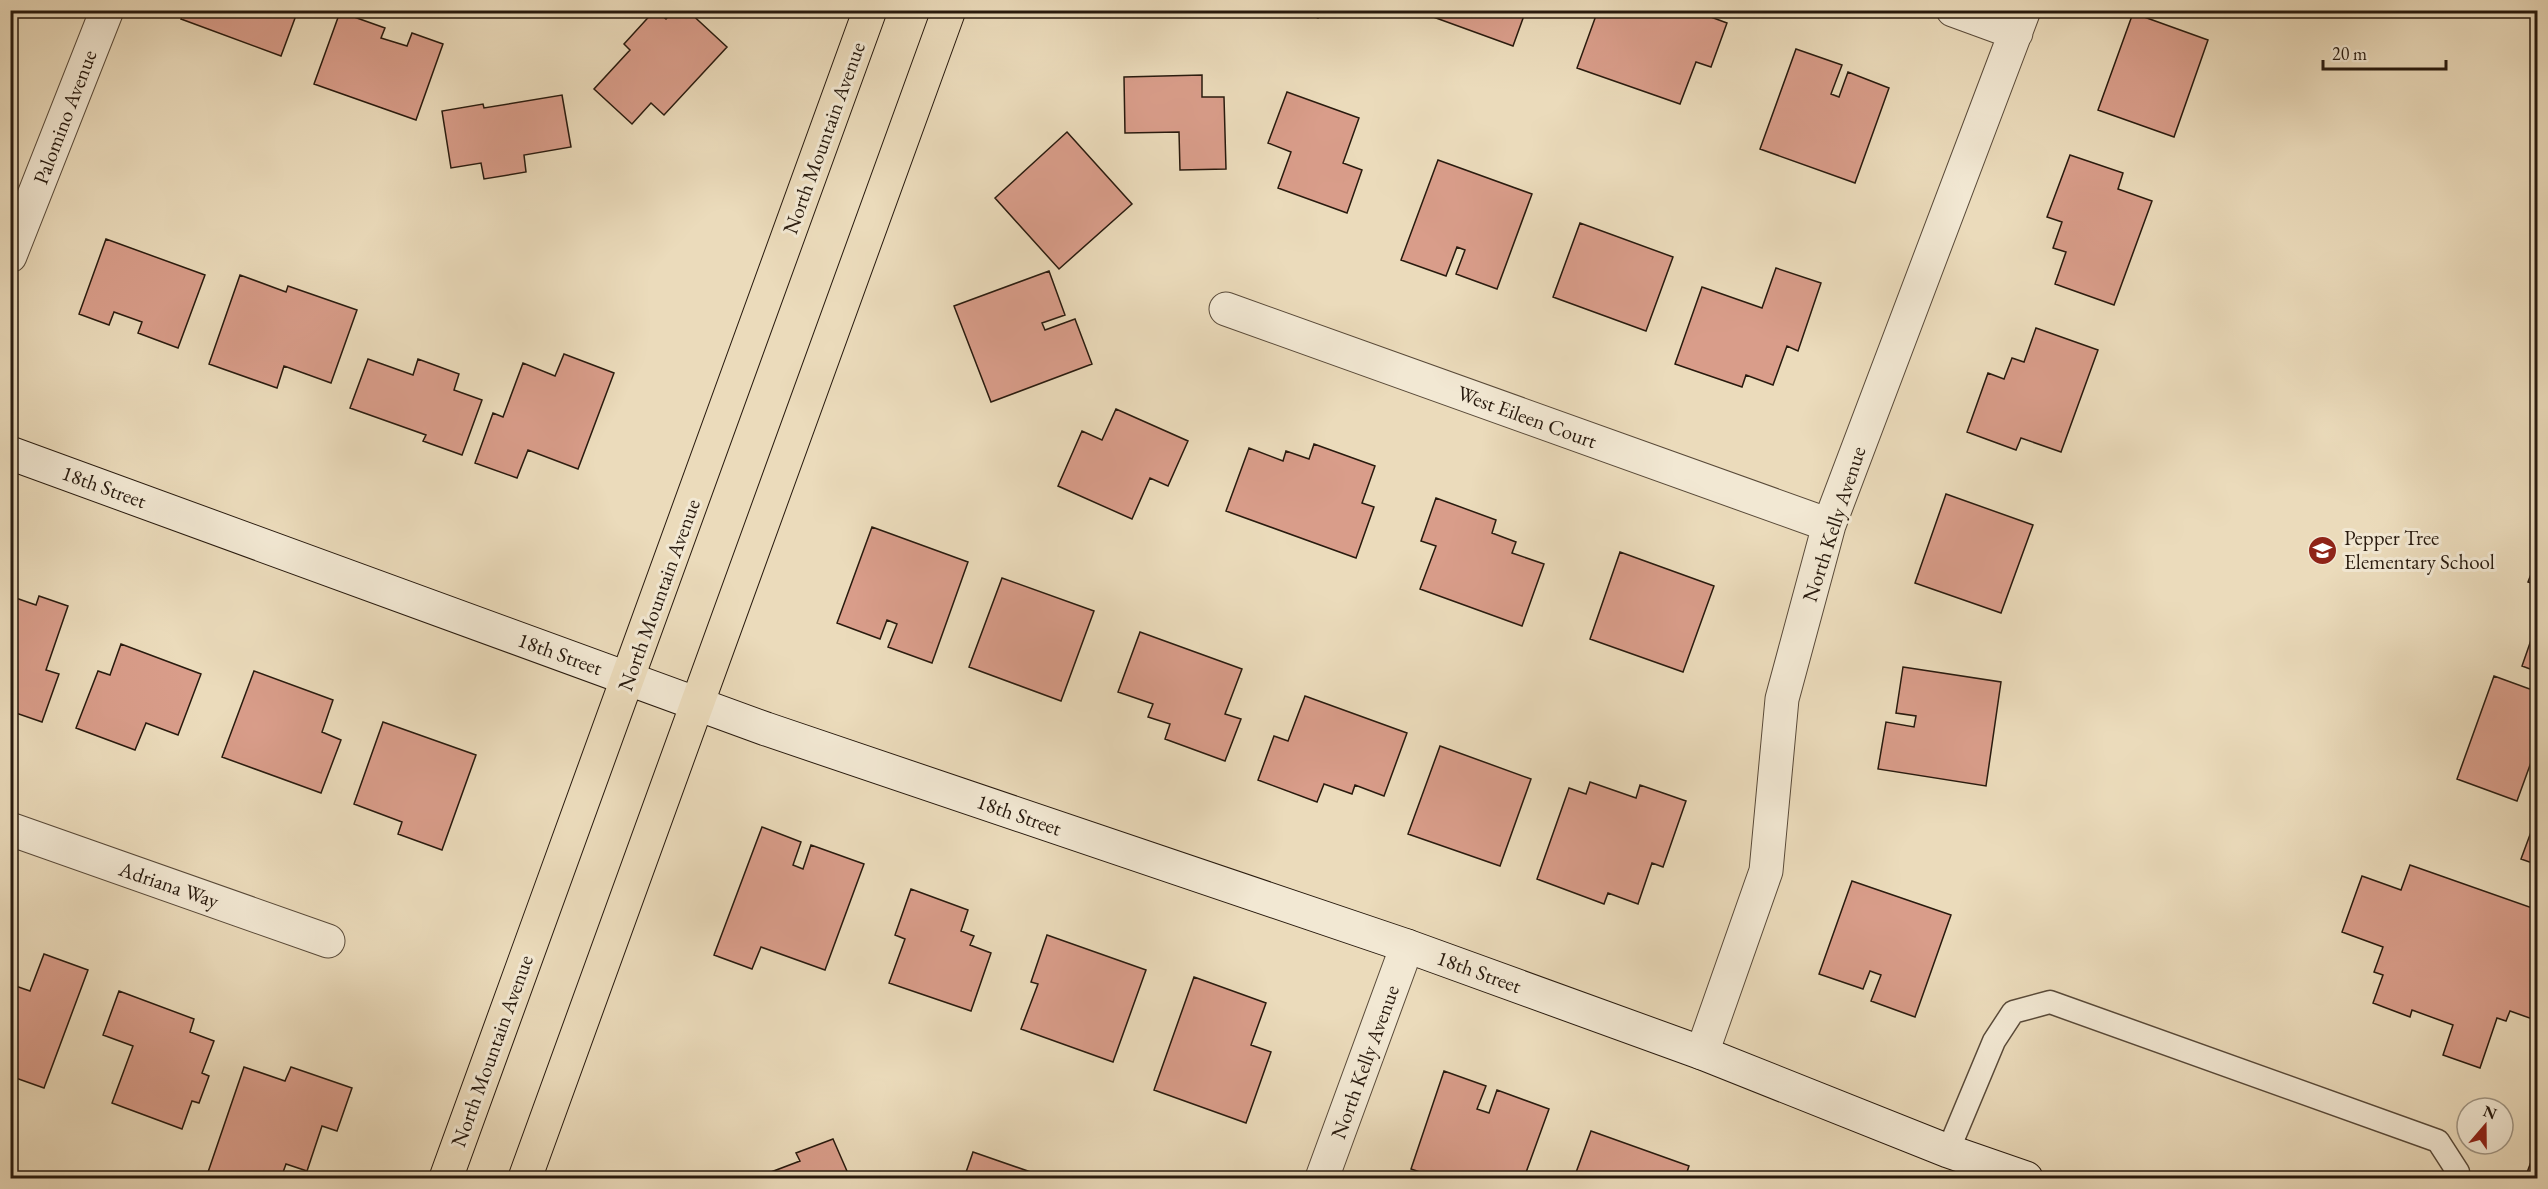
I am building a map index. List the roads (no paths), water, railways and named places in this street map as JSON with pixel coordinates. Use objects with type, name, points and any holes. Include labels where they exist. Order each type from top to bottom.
[{"type":"main road","name":"North Mountain Avenue","points":[[446,1179],[870,10]]},
{"type":"main road","points":[[525,1179],[949,10]]},
{"type":"street","name":"Palomino Avenue","points":[[10,256],[107,10]]},
{"type":"street","points":[[1953,10],[2020,22]]},
{"type":"street","name":"North Kelly Avenue","points":[[1702,1053],[1766,871],[1782,699],[1829,525],[2020,22]]},
{"type":"street","name":"West Eileen Court","points":[[1226,309],[1829,525]]},
{"type":"street","name":"18th Street","points":[[10,453],[698,705],[1407,946],[1702,1053],[1948,1151],[2026,1179]]},
{"type":"street","name":"Adriana Way","points":[[10,829],[328,941]]},
{"type":"street","name":"North Kelly Avenue","points":[[1322,1179],[1407,946]]},
{"type":"lane","points":[[1948,1151],[1994,1041],[2013,1012],[2050,1002],[2438,1141],[2458,1172],[2458,1179]]},
{"type":"place","name":"Pepper Tree Elementary School","points":[[2323,550]]}]
